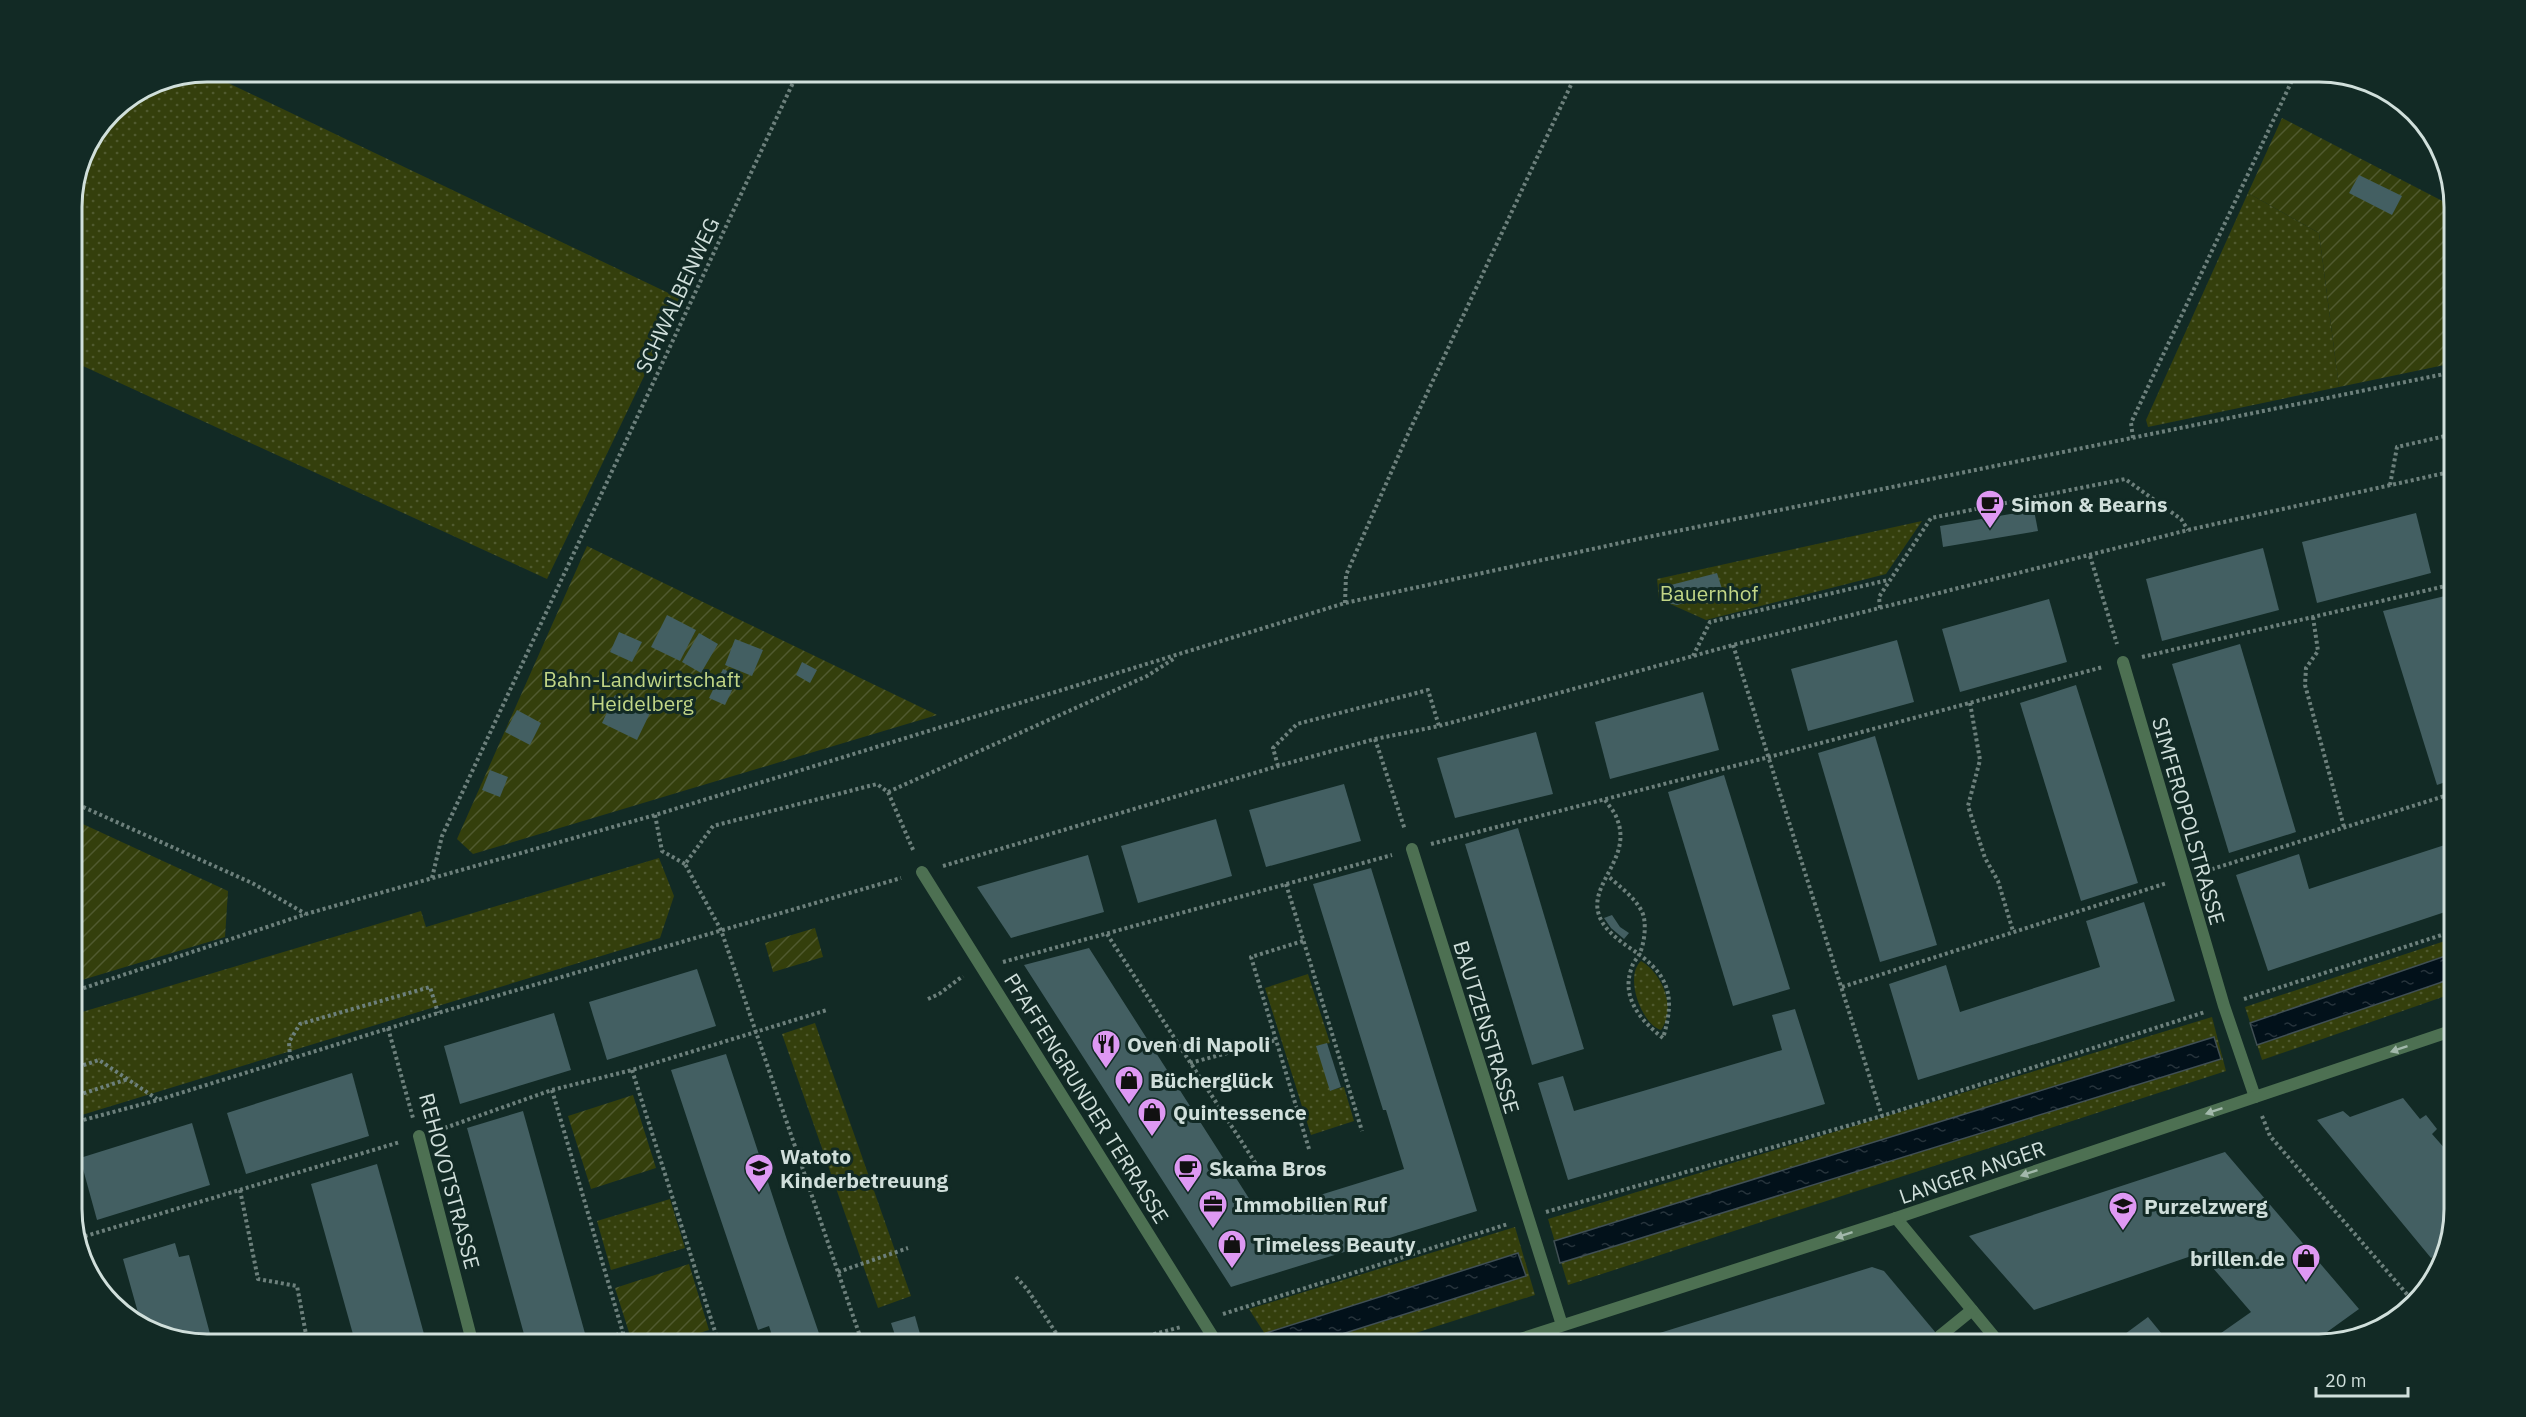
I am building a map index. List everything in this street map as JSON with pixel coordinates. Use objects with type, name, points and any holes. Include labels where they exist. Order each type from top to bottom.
[{"type":"street","name":"SIMFEROPOLSTRASSE","points":[[2122,662],[2224,1006],[2255,1097]]},
{"type":"street","name":"BAUTZENSTRASSE","points":[[1412,849],[1562,1325]]},
{"type":"street","name":"PFAFFENGRUNDER TERRASSE","points":[[922,872],[1211,1334]]},
{"type":"street","name":"LANGER ANGER","points":[[1535,1334],[1896,1218],[2444,1033]]},
{"type":"street","name":"REHOVOTSTRASSE","points":[[419,1136],[470,1334]]},
{"type":"street","points":[[1896,1218],[1992,1334]]},
{"type":"street","points":[[1942,1334],[1972,1310]]},
{"type":"path","points":[[1345,603],[1346,575],[1408,434],[1571,82]]},
{"type":"path","points":[[2133,438],[2131,423],[2291,82]]},
{"type":"path","name":"SCHWALBENWEG","points":[[432,878],[442,836],[793,83]]},
{"type":"path","points":[[83,988],[306,914],[655,815],[1345,603],[1643,538],[2443,374]]},
{"type":"path","points":[[2390,485],[2397,447],[2443,436]]},
{"type":"path","points":[[83,1120],[158,1100],[438,1013],[1375,739],[1438,726],[1733,645],[2188,530],[2443,473]]},
{"type":"path","points":[[1880,609],[1879,597],[1931,518],[2124,479],[2181,519],[2188,530]]},
{"type":"path","points":[[2090,556],[2122,662]]},
{"type":"path","points":[[1693,656],[1710,622],[1889,580]]},
{"type":"path","points":[[928,999],[981,966],[1107,934],[1412,849],[1769,757],[2122,662],[2443,586]]},
{"type":"path","points":[[2313,617],[2318,651],[2306,668],[2306,685],[2344,827]]},
{"type":"path","points":[[1733,645],[1882,1116]]},
{"type":"path","points":[[888,792],[1147,676],[1182,654]]},
{"type":"path","points":[[1278,766],[1273,748],[1297,724],[1428,690],[1438,726]]},
{"type":"path","points":[[1970,703],[1980,760],[1968,806],[1985,858],[1998,881],[2013,931]]},
{"type":"path","points":[[1375,739],[1412,849]]},
{"type":"path","points":[[685,864],[713,826],[877,784],[888,792],[922,872]]},
{"type":"path","points":[[1842,987],[2444,796]]},
{"type":"path","points":[[1605,800],[1618,819],[1619,850],[1599,894],[1596,905],[1600,919],[1615,936],[1640,954],[1656,969],[1666,986],[1670,1014],[1663,1038],[1637,1016],[1632,1003],[1629,978],[1632,965],[1640,954],[1645,936],[1644,916],[1630,896],[1608,876]]},
{"type":"path","points":[[83,807],[252,883],[306,914]]},
{"type":"path","points":[[655,815],[662,851],[685,864],[722,930],[859,1334]]},
{"type":"path","points":[[1286,884],[1362,1131]]},
{"type":"path","points":[[1107,934],[1258,1167]]},
{"type":"path","points":[[1152,1334],[1527,1218],[1882,1116],[2444,934]]},
{"type":"path","points":[[1304,941],[1251,957],[1309,1149]]},
{"type":"path","points":[[290,1059],[289,1042],[300,1024],[430,987],[438,1013]]},
{"type":"path","points":[[755,1032],[827,1010]]},
{"type":"path","name":"REHOVOTSTRASSE","points":[[388,1028],[419,1136]]},
{"type":"path","points":[[1191,1063],[1276,1040]]},
{"type":"path","points":[[83,1065],[99,1060],[158,1100]]},
{"type":"path","points":[[632,1070],[716,1334]]},
{"type":"path","points":[[83,1093],[128,1079]]},
{"type":"path","points":[[552,1090],[623,1333],[619,1334]]},
{"type":"path","points":[[2255,1097],[2270,1136],[2408,1296]]},
{"type":"path","points":[[240,1190],[258,1279],[297,1286],[306,1334]]},
{"type":"path","points":[[838,1272],[908,1248]]},
{"type":"path","points":[[1016,1277],[1027,1289],[1057,1334]]},
{"type":"green space","points":[[200,83],[228,83],[681,299],[547,579],[83,366],[83,200],[85,183],[99,145],[108,131],[131,108],[167,89]]},
{"type":"green space","points":[[2282,118],[2443,201],[2443,365],[2339,387],[2319,233],[2248,193]]},
{"type":"green space","points":[[2248,193],[2319,233],[2339,387],[2148,427],[2146,420]]},
{"type":"green space","name":"Bauernhof","points":[[1922,521],[1886,574],[1706,620],[1659,599],[1657,579]]},
{"type":"green space","name":"Bahn-Landwirtschaft Heidelberg","points":[[587,546],[937,715],[473,854],[457,839]]},
{"type":"green space","points":[[83,824],[228,891],[225,937],[83,980]]},
{"type":"green space","points":[[659,858],[674,896],[660,938],[83,1115],[83,1012],[421,911],[426,927]]},
{"type":"green space","points":[[815,928],[823,957],[773,972],[765,943]]},
{"type":"green space","points":[[2444,941],[2444,997],[2262,1060],[2245,1007]]},
{"type":"green space","points":[[1641,961],[1655,974],[1665,992],[1668,1012],[1661,1030],[1647,1019],[1637,999],[1634,977]]},
{"type":"green space","points":[[1308,974],[1330,1043],[1317,1046],[1331,1090],[1344,1087],[1354,1121],[1311,1135],[1265,988]]},
{"type":"green space","points":[[2212,1017],[2226,1071],[1568,1285],[1548,1219]]},
{"type":"green space","points":[[815,1023],[911,1296],[878,1308],[782,1034]]},
{"type":"green space","points":[[633,1095],[656,1168],[591,1189],[568,1116]]},
{"type":"green space","points":[[670,1199],[685,1248],[611,1270],[597,1221]]},
{"type":"green space","points":[[1515,1227],[1535,1295],[1413,1334],[1265,1334],[1249,1309]]},
{"type":"green space","points":[[689,1264],[709,1330],[696,1334],[630,1334],[615,1288]]},
{"type":"water","points":[[2444,957],[2444,981],[2257,1045],[2250,1023]]},
{"type":"water","points":[[2214,1037],[2221,1059],[1560,1263],[1554,1241]]},
{"type":"water","points":[[1518,1253],[1526,1276],[1342,1334],[1266,1333]]},
{"type":"building","points":[[2359,175],[2402,196],[2392,215],[2349,193]]},
{"type":"building","points":[[2034,510],[2038,531],[1943,547],[1940,526]]},
{"type":"building","points":[[2416,513],[2431,573],[2317,603],[2302,542]]},
{"type":"building","points":[[2263,548],[2279,610],[2162,641],[2146,579]]},
{"type":"building","points":[[1717,573],[1723,592],[1677,605],[1668,603],[1664,593],[1667,586]]},
{"type":"building","points":[[2443,596],[2444,783],[2437,785],[2383,611]]},
{"type":"building","points":[[2049,599],[2067,662],[1960,692],[1942,629]]},
{"type":"building","points":[[667,615],[696,630],[680,661],[651,647]]},
{"type":"building","points":[[619,632],[642,642],[632,662],[610,652]]},
{"type":"building","points":[[699,633],[718,644],[701,673],[682,662]]},
{"type":"building","points":[[735,639],[763,650],[752,676],[725,665]]},
{"type":"building","points":[[1897,640],[1914,702],[1808,731],[1791,669]]},
{"type":"building","points":[[2240,644],[2296,832],[2229,853],[2172,664]]},
{"type":"building","points":[[802,662],[817,670],[810,683],[796,675]]},
{"type":"building","points":[[723,669],[739,676],[725,705],[709,698]]},
{"type":"building","points":[[2076,685],[2138,883],[2081,901],[2020,703]]},
{"type":"building","points":[[1703,692],[1719,750],[1610,779],[1595,722]]},
{"type":"building","points":[[615,695],[650,713],[637,740],[602,723]]},
{"type":"building","points":[[517,710],[541,723],[530,745],[505,732]]},
{"type":"building","points":[[1536,732],[1553,794],[1455,818],[1437,758]]},
{"type":"building","points":[[1875,736],[1937,945],[1880,962],[1818,753]]},
{"type":"building","points":[[490,770],[508,777],[500,797],[482,790]]},
{"type":"building","points":[[1724,775],[1790,989],[1733,1006],[1668,792]]},
{"type":"building","points":[[1344,784],[1361,841],[1266,867],[1249,810]]},
{"type":"building","points":[[1216,819],[1232,876],[1138,903],[1121,846]]},
{"type":"building","points":[[1518,828],[1584,1049],[1532,1065],[1465,844]]},
{"type":"building","points":[[2444,845],[2444,912],[2268,971],[2236,875],[2299,854],[2309,889]]},
{"type":"building","points":[[1088,855],[1104,912],[1011,938],[977,887]]},
{"type":"building","points":[[1371,868],[1477,1211],[1231,1287],[1024,965],[1089,948],[1259,1214],[1404,1169],[1386,1110],[1383,1110],[1313,884]]},
{"type":"building","points":[[2144,902],[2175,1001],[1918,1080],[1889,984],[1946,965],[1960,1012],[2100,967],[2086,921]]},
{"type":"building","points":[[1612,915],[1620,927],[1629,933],[1624,939],[1611,928],[1604,918]]},
{"type":"building","points":[[697,969],[716,1026],[607,1060],[589,1002]]},
{"type":"building","points":[[1795,1009],[1825,1104],[1568,1180],[1538,1083],[1563,1076],[1574,1111],[1782,1050],[1772,1015]]},
{"type":"building","points":[[554,1013],[571,1070],[460,1104],[444,1046]]},
{"type":"building","points":[[1327,1043],[1341,1087],[1330,1091],[1316,1046]]},
{"type":"building","points":[[726,1054],[819,1334],[772,1334],[769,1326],[758,1330],[671,1070]]},
{"type":"building","points":[[352,1073],[369,1136],[246,1174],[227,1113]]},
{"type":"building","points":[[2403,1098],[2420,1119],[2426,1115],[2437,1129],[2432,1134],[2444,1148],[2444,1209],[2437,1250],[2431,1258],[2317,1120],[2343,1111],[2350,1117]]},
{"type":"building","points":[[523,1111],[585,1334],[524,1334],[467,1128]]},
{"type":"building","points":[[192,1123],[210,1185],[97,1220],[83,1169],[83,1157]]},
{"type":"building","points":[[2225,1152],[2359,1309],[2325,1334],[2220,1334],[2251,1312],[2200,1253],[2034,1310],[1969,1236]]},
{"type":"building","points":[[377,1164],[424,1334],[353,1334],[311,1184]]},
{"type":"building","points":[[175,1243],[179,1257],[189,1255],[210,1334],[175,1330],[152,1322],[138,1313],[123,1259]]},
{"type":"building","points":[[1872,1267],[1884,1271],[1937,1334],[1657,1334]]},
{"type":"building","points":[[915,1316],[920,1334],[895,1334],[891,1323]]},
{"type":"building","points":[[2148,1317],[2162,1334],[2125,1334]]},
{"type":"place","name":"Simon & Bearns","points":[[1990,530]]},
{"type":"place","name":"Oven di Napoli","points":[[1106,1070]]},
{"type":"place","name":"Bücherglück","points":[[1129,1106]]},
{"type":"place","name":"Quintessence","points":[[1152,1138]]},
{"type":"place","name":"Watoto Kinderbetreuung","points":[[759,1194]]},
{"type":"place","name":"Skama Bros","points":[[1188,1194]]},
{"type":"place","name":"Immobilien Ruf","points":[[1213,1230]]},
{"type":"place","name":"Purzelzwerg","points":[[2123,1232]]},
{"type":"place","name":"Timeless Beauty","points":[[1232,1270]]},
{"type":"place","name":"brillen.de","points":[[2306,1284]]}]
